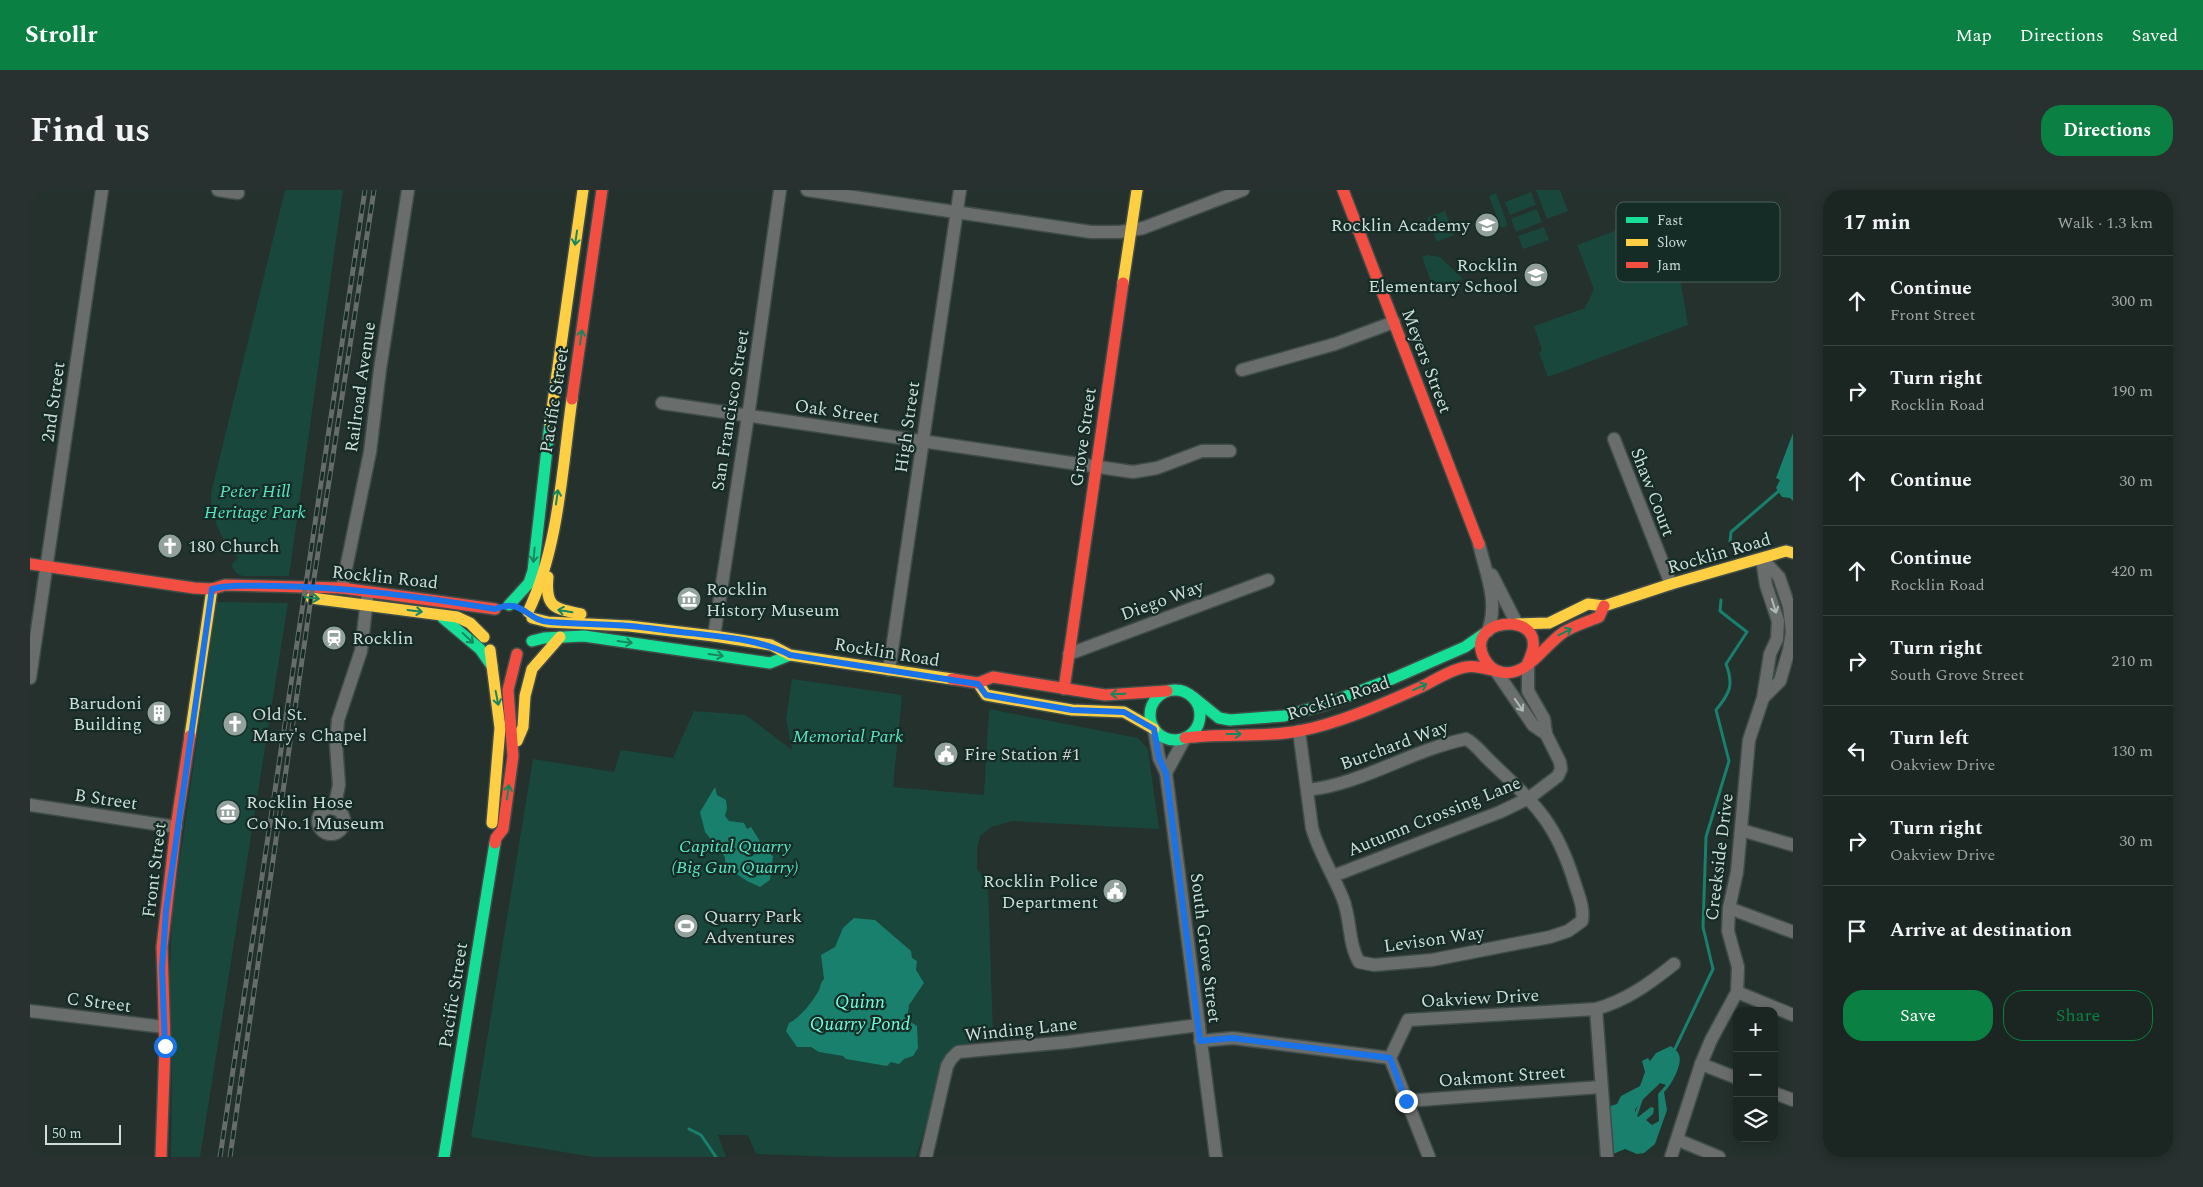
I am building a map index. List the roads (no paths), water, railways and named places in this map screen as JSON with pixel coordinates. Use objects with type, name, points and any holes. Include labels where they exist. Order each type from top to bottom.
[{"type":"main road","name":"Pacific Street","points":[[509,605],[529,583],[533,571],[550,421],[583,190]]},
{"type":"main road","name":"Pacific Street","points":[[530,615],[553,531],[602,190]]},
{"type":"main road","name":"Grove Street","points":[[1064,689],[1137,190]]},
{"type":"main road","name":"Meyers Street","points":[[1343,190],[1479,544]]},
{"type":"main road","points":[[553,531],[546,589],[546,597],[550,605],[557,610],[611,618],[629,626]]},
{"type":"main road","name":"Rocklin Road","points":[[1517,624],[1543,625],[1588,604],[1604,606],[1671,584],[1791,549]]},
{"type":"main road","name":"Rocklin Road","points":[[30,564],[155,583],[212,589],[226,586],[342,588],[368,598],[457,617],[470,623],[484,637]]},
{"type":"main road","name":"Rocklin Road","points":[[212,589],[222,594],[368,598],[495,609]]},
{"type":"main road","name":"Front Street","points":[[161,1157],[164,1027],[162,947],[176,827],[212,589]]},
{"type":"main road","points":[[509,605],[530,615],[534,625],[532,641],[524,651],[517,654],[498,654],[490,650],[484,637],[485,622],[495,609],[509,605]]},
{"type":"main road","name":"Rocklin Road","points":[[1528,663],[1548,643],[1563,632],[1599,617],[1604,606]]},
{"type":"main road","points":[[439,614],[480,649],[493,667]]},
{"type":"main road","name":"Rocklin Road","points":[[530,615],[548,622],[629,626],[714,636],[771,645],[790,655],[978,684],[993,677],[1105,695],[1167,691]]},
{"type":"main road","points":[[1502,623],[1517,624],[1523,627],[1531,638],[1533,651],[1528,663],[1517,672],[1503,673],[1496,671],[1485,660],[1482,650],[1483,640],[1488,631],[1502,623]]},
{"type":"main road","name":"Rocklin Road","points":[[1193,697],[1219,718],[1230,720],[1284,716],[1324,705],[1394,678],[1465,647],[1488,631]]},
{"type":"main road","name":"Rocklin Road","points":[[532,641],[584,636],[770,663],[790,655]]},
{"type":"main road","points":[[658,646],[676,642],[706,644],[714,636]]},
{"type":"main road","points":[[513,750],[523,727],[525,696],[532,669],[560,637]]},
{"type":"main road","name":"Pacific Street","points":[[490,650],[500,728],[492,828],[496,838]]},
{"type":"main road","name":"Pacific Street","points":[[444,1157],[496,838],[503,829],[513,750],[508,690],[517,654]]},
{"type":"main road","name":"Rocklin Road","points":[[1185,738],[1214,734],[1260,735],[1299,731],[1326,724],[1400,696],[1465,667],[1478,667],[1496,671]]},
{"type":"main road","points":[[1326,724],[1355,704],[1395,688],[1394,678]]},
{"type":"main road","name":"Rocklin Road","points":[[978,684],[986,695],[1072,710],[1124,712],[1133,715],[1154,729]]},
{"type":"main road","points":[[1001,697],[1004,692],[1010,690],[1056,694],[1064,689],[1074,699],[1103,706],[1111,712]]},
{"type":"main road","points":[[1167,691],[1183,691],[1193,697],[1197,704],[1200,719],[1192,733],[1185,738],[1168,739],[1154,729],[1149,714],[1154,700],[1167,691]]},
{"type":"main road","points":[[1299,731],[1305,722],[1328,714],[1352,694]]},
{"type":"street","name":"2nd Street","points":[[30,678],[102,190]]},
{"type":"street","points":[[218,190],[238,193]]},
{"type":"street","name":"Railroad Avenue","points":[[342,588],[370,452],[380,369],[408,190]]},
{"type":"street","name":"San Francisco Street","points":[[714,636],[780,190]]},
{"type":"street","points":[[808,190],[1091,232],[1143,228],[1243,190]]},
{"type":"street","name":"High Street","points":[[889,670],[960,190]]},
{"type":"street","points":[[1242,370],[1335,344],[1394,322]]},
{"type":"street","name":"Oak Street","points":[[662,403],[1133,472],[1146,472],[1202,451],[1230,451]]},
{"type":"street","name":"Shaw Court","points":[[1614,439],[1671,584]]},
{"type":"street","name":"Meyers Street","points":[[1479,544],[1503,600],[1517,624]]},
{"type":"street","name":"Meyers Street","points":[[1479,544],[1493,602],[1493,616],[1488,631]]},
{"type":"street","name":"Creekside Drive","points":[[1671,1157],[1678,1140],[1691,1089],[1701,1064],[1711,1040],[1738,992],[1738,968],[1728,931],[1729,908],[1737,872],[1749,740],[1763,698],[1770,654],[1777,639],[1778,621],[1766,585],[1762,559]]},
{"type":"street","name":"Diego Way","points":[[1069,654],[1268,580]]},
{"type":"street","points":[[334,808],[339,785],[337,725],[343,700],[361,651],[368,598]]},
{"type":"street","name":"Autumn Crossing Lane","points":[[1333,876],[1492,815],[1529,798],[1551,783],[1561,770],[1560,762],[1546,734],[1544,719],[1528,691],[1528,663]]},
{"type":"street","name":"Autumn Crossing Lane","points":[[1496,671],[1533,725],[1546,734]]},
{"type":"street","name":"South Grove Street","points":[[1154,729],[1159,758],[1166,773],[1216,1157]]},
{"type":"street","name":"Levison Way","points":[[1299,731],[1316,842],[1346,908],[1356,956],[1359,962],[1366,964],[1432,960],[1550,936],[1577,927],[1582,921],[1582,906],[1558,838],[1529,798]]},
{"type":"street","points":[[1166,773],[1185,738]]},
{"type":"street","name":"Burchard Way","points":[[1307,790],[1349,781],[1444,744],[1466,739],[1473,743],[1529,798]]},
{"type":"street","name":"B Street","points":[[30,805],[176,827]]},
{"type":"street","points":[[1741,830],[1793,845]]},
{"type":"street","points":[[1729,908],[1793,932]]},
{"type":"street","points":[[1607,1157],[1600,1087],[1596,1009],[1617,1003],[1638,992],[1674,964]]},
{"type":"street","points":[[1738,992],[1793,1015]]},
{"type":"street","name":"Oakview Drive","points":[[1390,1058],[1408,1020],[1596,1009]]},
{"type":"street","name":"C Street","points":[[30,1011],[164,1027]]},
{"type":"street","name":"Winding Lane","points":[[926,1157],[947,1066],[958,1052],[1068,1042],[1199,1025]]},
{"type":"street","points":[[1200,1041],[1232,1038],[1390,1058],[1429,1157]]},
{"type":"street","points":[[1701,1064],[1733,1076]]},
{"type":"street","name":"Oakmont Street","points":[[1406,1101],[1600,1087]]},
{"type":"street","points":[[1778,1094],[1793,1100]]},
{"type":"street","points":[[1678,1140],[1719,1157]]},
{"type":"water","points":[[1793,433],[1793,501],[1790,498],[1782,497],[1776,488],[1780,480],[1776,478]]},
{"type":"water","points":[[715,787],[717,795],[726,800],[725,816],[729,821],[744,823],[747,829],[751,827],[764,848],[773,856],[770,880],[760,887],[747,881],[725,866],[725,857],[705,832],[700,812]]},
{"type":"water","name":"Quinn Quarry Pond","points":[[854,918],[875,920],[911,951],[912,958],[917,961],[916,970],[924,983],[909,1005],[907,1020],[917,1026],[918,1048],[913,1056],[904,1059],[899,1064],[891,1062],[887,1066],[846,1059],[843,1056],[819,1052],[811,1047],[797,1047],[786,1031],[789,1023],[806,1009],[819,990],[824,979],[821,955],[835,947],[843,928]]},
{"type":"water","points":[[1671,1046],[1678,1052],[1680,1059],[1676,1075],[1664,1092],[1667,1110],[1655,1144],[1644,1153],[1637,1154],[1625,1149],[1613,1154],[1611,1147],[1613,1142],[1607,1107],[1617,1104],[1621,1096],[1640,1086],[1645,1072],[1642,1061],[1648,1058],[1650,1061],[1656,1053]],"holes":[[[1660,1083],[1666,1085],[1658,1094],[1659,1121],[1652,1125],[1646,1120],[1653,1114],[1654,1108],[1651,1107],[1638,1117],[1636,1115],[1638,1111],[1635,1112],[1635,1110],[1640,1103]]]},
{"type":"waterway","points":[[1730,542],[1731,532],[1780,490]]},
{"type":"waterway","points":[[1673,1053],[1713,969],[1703,927],[1706,837],[1729,761],[1716,710],[1725,699],[1729,688],[1730,678],[1726,664],[1747,632],[1720,611],[1721,600]]},
{"type":"waterway","points":[[1636,1115],[1641,1100]]},
{"type":"waterway","points":[[689,1129],[701,1135],[716,1157]]},
{"type":"railway","points":[[220,1157],[365,190]]},
{"type":"railway","points":[[230,1157],[311,598],[374,190]]},
{"type":"place","name":"Rocklin Academy","points":[[1487,225]]},
{"type":"place","name":"Rocklin Elementary School","points":[[1536,275]]},
{"type":"place","name":"180 Church","points":[[170,546]]},
{"type":"place","name":"Rocklin History Museum","points":[[689,599]]},
{"type":"place","name":"Rocklin","points":[[334,638]]},
{"type":"place","name":"Barudoni Building","points":[[159,713]]},
{"type":"place","name":"Old St. Mary's Chapel","points":[[235,724]]},
{"type":"place","name":"Fire Station #1","points":[[946,754]]},
{"type":"place","name":"Rocklin Hose Co No.1 Museum","points":[[228,812]]},
{"type":"place","name":"Rocklin Police Department","points":[[1115,891]]},
{"type":"place","name":"Quarry Park Adventures","points":[[686,926]]},
{"type":"park label","name":"Peter Hill Heritage Park","points":[[255,501]]},
{"type":"park label","name":"Memorial Park","points":[[848,736]]},
{"type":"park label","name":"Capital Quarry (Big Gun Quarry)","points":[[735,856]]}]
